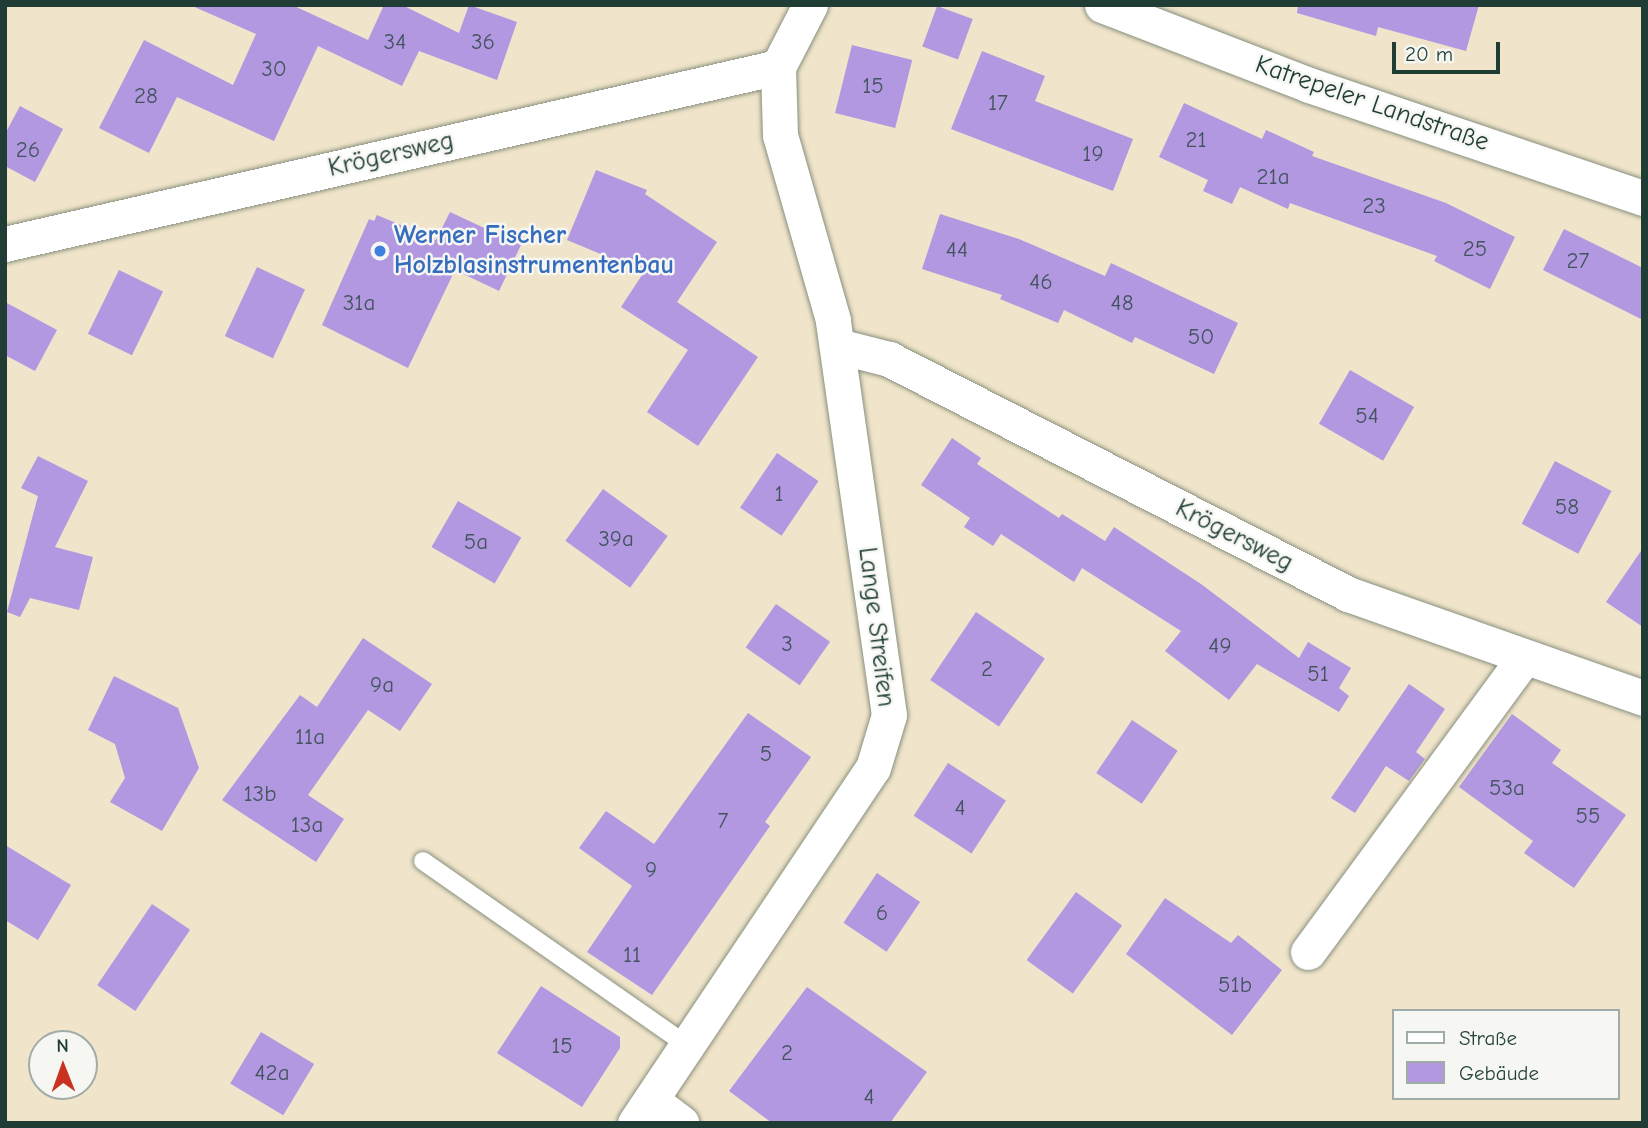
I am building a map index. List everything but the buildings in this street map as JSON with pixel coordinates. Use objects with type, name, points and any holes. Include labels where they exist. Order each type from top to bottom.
[{"type":"street","points":[[778,68],[810,5]]},
{"type":"street","name":"Katrepeler Landstraße","points":[[1102,5],[1308,85],[1643,198]]},
{"type":"street","name":"Krögersweg","points":[[5,244],[778,68]]},
{"type":"street","name":"Lange Streifen","points":[[643,1111],[873,768],[889,715],[838,346],[780,135],[778,68]]},
{"type":"street","name":"Krögersweg","points":[[838,346],[889,359],[1348,594],[1643,698]]},
{"type":"street","points":[[1308,953],[1525,657]]},
{"type":"street","points":[[643,1111],[681,1123]]},
{"type":"lane","points":[[423,860],[687,1045]]},
{"type":"place","name":"Werner Fischer Holzblasinstrumentenbau","points":[[380,251]]}]
